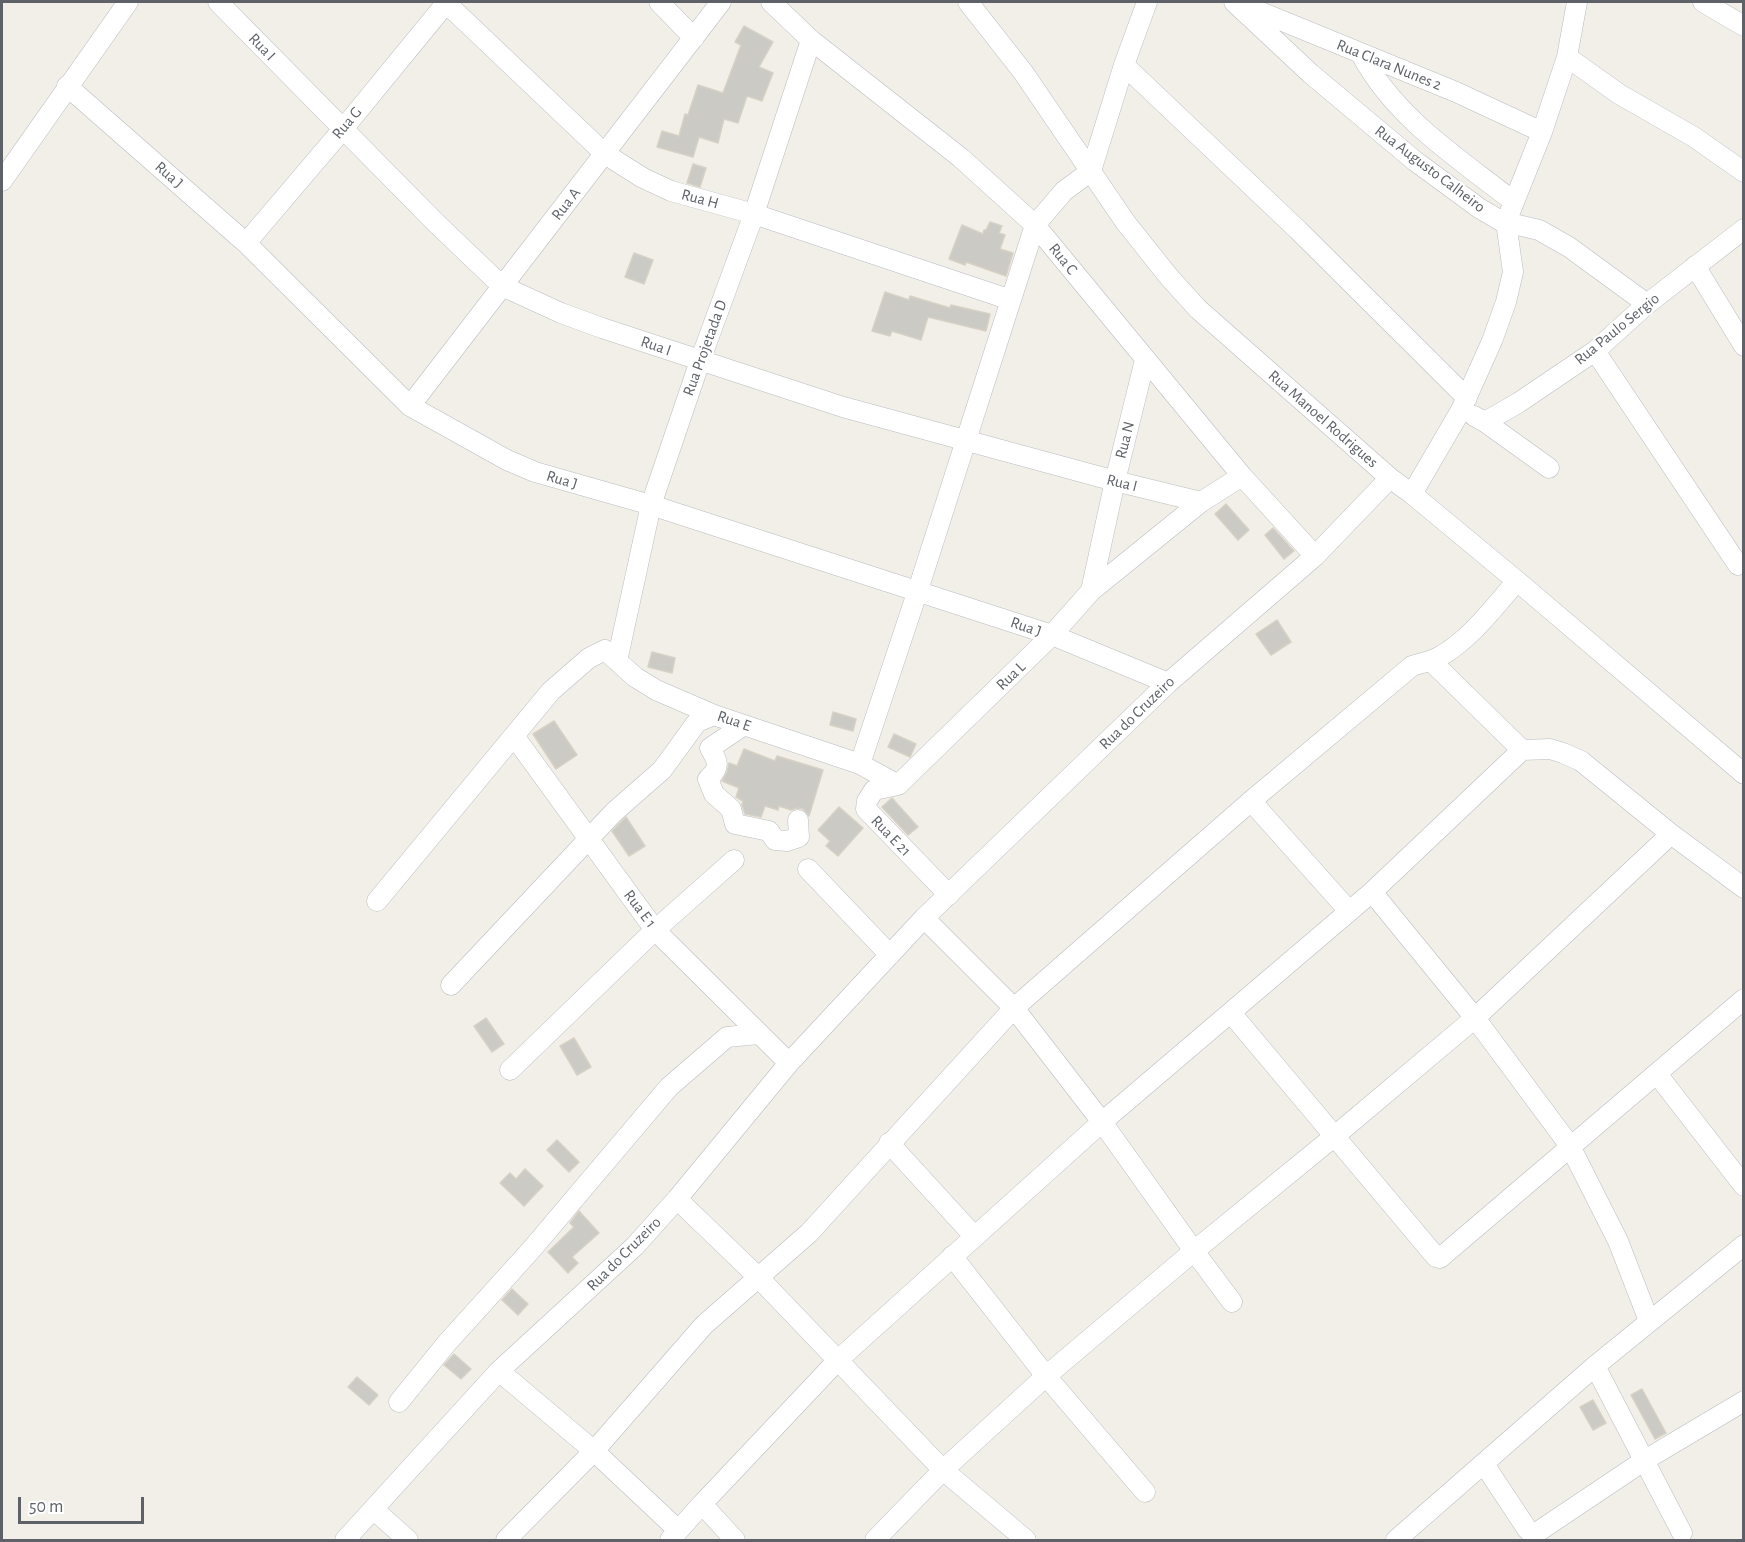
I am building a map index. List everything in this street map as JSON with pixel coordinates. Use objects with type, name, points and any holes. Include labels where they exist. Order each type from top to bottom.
[{"type":"street","points":[[2,181],[128,2]]},
{"type":"street","name":"Rua I","points":[[218,2],[436,223],[502,286],[561,313],[700,362],[843,407],[1201,502]]},
{"type":"street","name":"Rua G","points":[[246,243],[343,129],[446,2]]},
{"type":"street","name":"Rua H","points":[[446,2],[605,154],[629,170],[671,191],[754,214],[1011,300]]},
{"type":"street","points":[[659,2],[694,38]]},
{"type":"street","name":"Rua A","points":[[410,406],[721,2]]},
{"type":"street","name":"Rua C","points":[[771,2],[811,40],[961,158],[1035,225],[1242,476],[1315,556]]},
{"type":"street","name":"Rua Manoel Rodrigues","points":[[968,2],[1023,72],[1133,231],[1168,276],[1198,309],[1390,478],[1517,581],[1743,774]]},
{"type":"street","points":[[898,785],[860,764],[1035,225],[1064,191],[1091,171],[1124,65],[1147,2]]},
{"type":"street","name":"Rua Clara Nunes 2","points":[[1234,2],[1456,92],[1542,132]]},
{"type":"street","name":"Rua Augusto Calheiro","points":[[1234,2],[1311,74],[1414,161],[1479,208],[1506,222],[1524,225],[1551,236],[1647,303]]},
{"type":"street","points":[[1412,494],[1464,404],[1492,341],[1511,285],[1513,272],[1506,222],[1542,132],[1567,57],[1577,2]]},
{"type":"street","points":[[1703,2],[1743,26]]},
{"type":"street","name":"Rua Projetada D","points":[[617,661],[651,505],[754,214],[811,40]]},
{"type":"street","points":[[1361,54],[1370,71],[1402,111],[1425,132],[1513,201]]},
{"type":"street","points":[[1567,57],[1619,94],[1694,137],[1743,172]]},
{"type":"street","points":[[1124,65],[1298,230],[1464,404],[1549,468]]},
{"type":"street","name":"Rua J","points":[[67,86],[246,243],[410,406],[507,460],[526,468],[651,505],[1052,635],[1168,683]]},
{"type":"street","name":"Rua Paulo Sergio","points":[[1485,422],[1518,403],[1595,351],[1647,303],[1743,229]]},
{"type":"street","points":[[1695,266],[1743,346]]},
{"type":"street","points":[[1595,351],[1738,565]]},
{"type":"street","name":"Rua N","points":[[1091,591],[1145,360]]},
{"type":"street","name":"Rua L","points":[[898,785],[1052,635],[1091,591],[1201,502],[1242,476]]},
{"type":"street","name":"Rua do Cruzeiro","points":[[345,1540],[499,1371],[635,1246],[677,1199],[789,1063],[924,918],[1168,683],[1315,556],[1390,478]]},
{"type":"street","points":[[506,1540],[594,1451],[704,1325],[809,1233],[1014,1008],[1251,801],[1412,666],[1431,661],[1459,643],[1517,581]]},
{"type":"street","points":[[377,900],[551,692],[589,658],[605,650],[617,661]]},
{"type":"street","name":"Rua E","points":[[617,661],[645,684],[714,715],[860,764]]},
{"type":"street","points":[[1431,661],[1522,750]]},
{"type":"street","points":[[451,985],[626,800],[662,770],[697,722],[714,715]]},
{"type":"street","points":[[744,725],[710,748],[717,761],[715,771],[708,779],[714,794],[731,809],[735,824],[769,831],[775,840],[787,841],[799,837],[798,820]]},
{"type":"street","name":"Rua E 1","points":[[514,736],[655,930],[789,1063]]},
{"type":"street","points":[[499,1371],[594,1451],[674,1535],[838,1360],[1102,1122],[1372,892],[1522,750],[1550,749],[1581,760],[1671,834],[1743,888]]},
{"type":"street","name":"Rua E 21","points":[[898,785],[874,790],[867,801],[866,809],[949,895]]},
{"type":"street","points":[[1251,801],[1349,911]]},
{"type":"street","points":[[875,1540],[943,1470],[1046,1376],[1475,1018],[1671,834]]},
{"type":"street","points":[[510,1070],[655,930],[734,860]]},
{"type":"street","points":[[808,870],[890,955]]},
{"type":"street","points":[[1372,892],[1475,1018],[1570,1146],[1618,1241],[1649,1321]]},
{"type":"street","points":[[924,918],[1014,1008],[1102,1122],[1232,1302]]},
{"type":"street","points":[[1231,1013],[1436,1257],[1440,1258],[1743,999]]},
{"type":"street","points":[[399,1402],[446,1344],[531,1250],[669,1088],[727,1037],[759,1034]]},
{"type":"street","points":[[1657,1074],[1743,1186]]},
{"type":"street","points":[[889,1143],[974,1236]]},
{"type":"street","points":[[677,1199],[758,1277],[943,1470],[1026,1540]]},
{"type":"street","points":[[1396,1540],[1595,1366],[1743,1245]]},
{"type":"street","points":[[952,1256],[1046,1376],[1145,1492]]},
{"type":"street","points":[[1595,1366],[1682,1533]]},
{"type":"street","points":[[1484,1464],[1527,1529],[1534,1534],[1645,1460],[1743,1401]]},
{"type":"street","points":[[702,1504],[735,1540]]},
{"type":"street","points":[[373,1509],[408,1540]]},
{"type":"building","points":[[744,26],[773,42],[759,67],[773,73],[762,101],[747,96],[738,123],[724,119],[718,143],[699,137],[693,157],[657,147],[662,131],[679,136],[685,114],[688,115],[698,85],[723,93],[741,45],[735,42]]},
{"type":"building","points":[[693,164],[706,168],[700,187],[687,183]]},
{"type":"building","points":[[990,222],[1002,226],[999,233],[1005,235],[1000,249],[1013,253],[1006,276],[966,262],[965,265],[949,259],[962,225],[983,234]]},
{"type":"building","points":[[634,253],[653,260],[644,284],[625,277]]},
{"type":"building","points":[[885,292],[909,300],[910,296],[950,308],[951,305],[990,314],[986,331],[928,317],[921,340],[892,331],[890,336],[872,331]]},
{"type":"building","points":[[1226,504],[1249,530],[1238,540],[1215,514]]},
{"type":"building","points":[[1273,528],[1294,551],[1284,559],[1265,535]]},
{"type":"building","points":[[1277,620],[1291,642],[1271,655],[1256,634]]},
{"type":"building","points":[[652,652],[675,658],[672,673],[648,667]]},
{"type":"building","points":[[833,712],[856,719],[853,731],[830,725]]},
{"type":"building","points":[[554,721],[577,755],[556,769],[533,734]]},
{"type":"building","points":[[894,734],[916,744],[910,757],[888,747]]},
{"type":"building","points":[[744,749],[775,761],[777,756],[823,770],[809,816],[803,809],[791,810],[779,806],[778,810],[765,806],[761,817],[745,814],[743,801],[736,797],[739,788],[722,781],[729,763],[737,766]]},
{"type":"building","points":[[892,798],[918,827],[908,835],[882,807]]},
{"type":"building","points":[[839,807],[863,828],[838,856],[826,846],[830,841],[818,830]]},
{"type":"building","points":[[626,817],[645,846],[629,856],[612,831]]},
{"type":"building","points":[[486,1018],[504,1044],[492,1052],[474,1026]]},
{"type":"building","points":[[574,1038],[591,1067],[577,1075],[560,1046]]},
{"type":"building","points":[[557,1140],[579,1162],[569,1172],[547,1150]]},
{"type":"building","points":[[525,1169],[543,1186],[524,1206],[500,1183],[510,1173],[516,1179]]},
{"type":"building","points":[[579,1211],[599,1233],[572,1257],[578,1263],[568,1273],[548,1252],[574,1227],[570,1223]]},
{"type":"building","points":[[512,1289],[528,1304],[518,1315],[502,1300]]},
{"type":"building","points":[[454,1354],[471,1369],[461,1379],[444,1365]]},
{"type":"building","points":[[357,1377],[378,1395],[369,1405],[348,1387]]},
{"type":"building","points":[[1642,1389],[1666,1433],[1655,1439],[1631,1395]]},
{"type":"building","points":[[1593,1400],[1606,1423],[1593,1430],[1580,1407]]}]
